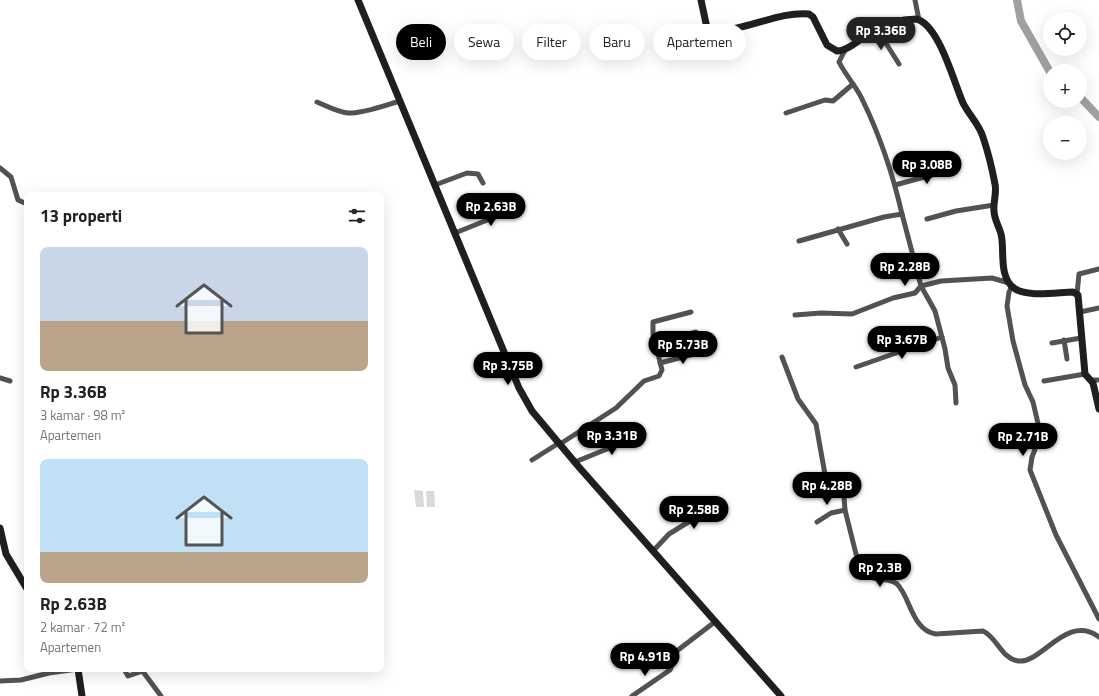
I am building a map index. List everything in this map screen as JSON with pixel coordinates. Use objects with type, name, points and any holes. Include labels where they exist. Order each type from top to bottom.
[{"type":"street","points":[[358,0],[525,401],[559,444],[781,696]]},
{"type":"street","points":[[701,0],[707,28],[711,31],[729,30],[777,18],[809,14],[813,17],[829,47],[835,51],[845,50],[877,29],[909,19],[919,20],[933,32],[963,103],[977,124],[983,137],[996,186],[994,215],[1001,235],[1003,265],[1011,285],[1008,292],[1007,306],[1013,341],[1025,385],[1033,402],[1040,432],[1040,439],[1032,457],[1030,470],[1056,535],[1099,619]]},
{"type":"street","points":[[915,0],[919,20]]},
{"type":"street","points":[[877,29],[899,64]]},
{"type":"street","points":[[845,50],[839,62],[863,100],[890,166],[921,286],[932,304],[942,337],[948,368],[955,385],[956,403]]},
{"type":"street","points":[[786,113],[826,100],[833,101],[853,84]]},
{"type":"street","points":[[317,102],[348,113],[371,111],[381,106],[400,101]]},
{"type":"street","points":[[0,168],[11,177],[18,200],[24,203]]},
{"type":"street","points":[[895,185],[954,169]]},
{"type":"street","points":[[435,185],[470,172],[478,174],[483,183]]},
{"type":"street","points":[[927,219],[956,211],[994,205]]},
{"type":"street","points":[[455,233],[522,206]]},
{"type":"street","points":[[799,241],[838,229],[902,214]]},
{"type":"street","points":[[838,229],[846,244]]},
{"type":"street","points":[[1085,374],[1077,294],[1079,274],[1099,269]]},
{"type":"street","points":[[795,314],[821,312],[852,314],[893,298],[915,293],[921,286],[941,281],[975,278],[997,278],[1011,285],[1017,290],[1027,292],[1073,292],[1077,294]]},
{"type":"street","points":[[1080,312],[1099,308]]},
{"type":"street","points":[[532,460],[616,408],[644,381],[659,376],[662,370],[655,343],[653,322],[691,312]]},
{"type":"street","points":[[655,343],[696,332]]},
{"type":"street","points":[[856,367],[942,337]]},
{"type":"street","points":[[1052,343],[1081,338]]},
{"type":"street","points":[[1064,340],[1067,358]]},
{"type":"street","points":[[660,363],[702,352]]},
{"type":"street","points":[[782,357],[798,399],[816,424],[825,477],[830,485],[843,495],[845,510],[856,554],[869,576],[875,579],[893,581],[898,585],[918,622],[929,632],[936,634],[982,631],[996,641],[1006,655],[1018,661],[1029,659],[1046,646],[1073,632],[1087,631],[1099,637]]},
{"type":"street","points":[[1044,381],[1085,374],[1095,380],[1099,410]]},
{"type":"street","points":[[0,378],[10,381]]},
{"type":"street","points":[[575,462],[644,434]]},
{"type":"street","points":[[653,551],[670,534],[704,514],[698,500]]},
{"type":"street","points":[[817,522],[832,513],[845,510]]},
{"type":"street","points":[[0,528],[6,554],[24,584]]},
{"type":"street","points":[[632,696],[641,694],[671,670],[665,660],[716,622]]},
{"type":"street","points":[[0,681],[21,680],[54,672]]},
{"type":"street","points":[[78,672],[82,696]]},
{"type":"street","points":[[126,672],[128,676],[137,672]]},
{"type":"street","points":[[143,672],[160,696]]},
{"type":"shaded area","points":[[414,490],[423,491],[424,507],[416,507]]},
{"type":"shaded area","points":[[426,491],[434,491],[435,507],[427,507]]},
{"type":"waterway","points":[[1017,0],[1021,21],[1045,64]]},
{"type":"waterway","points":[[1087,104],[1099,117]]}]
